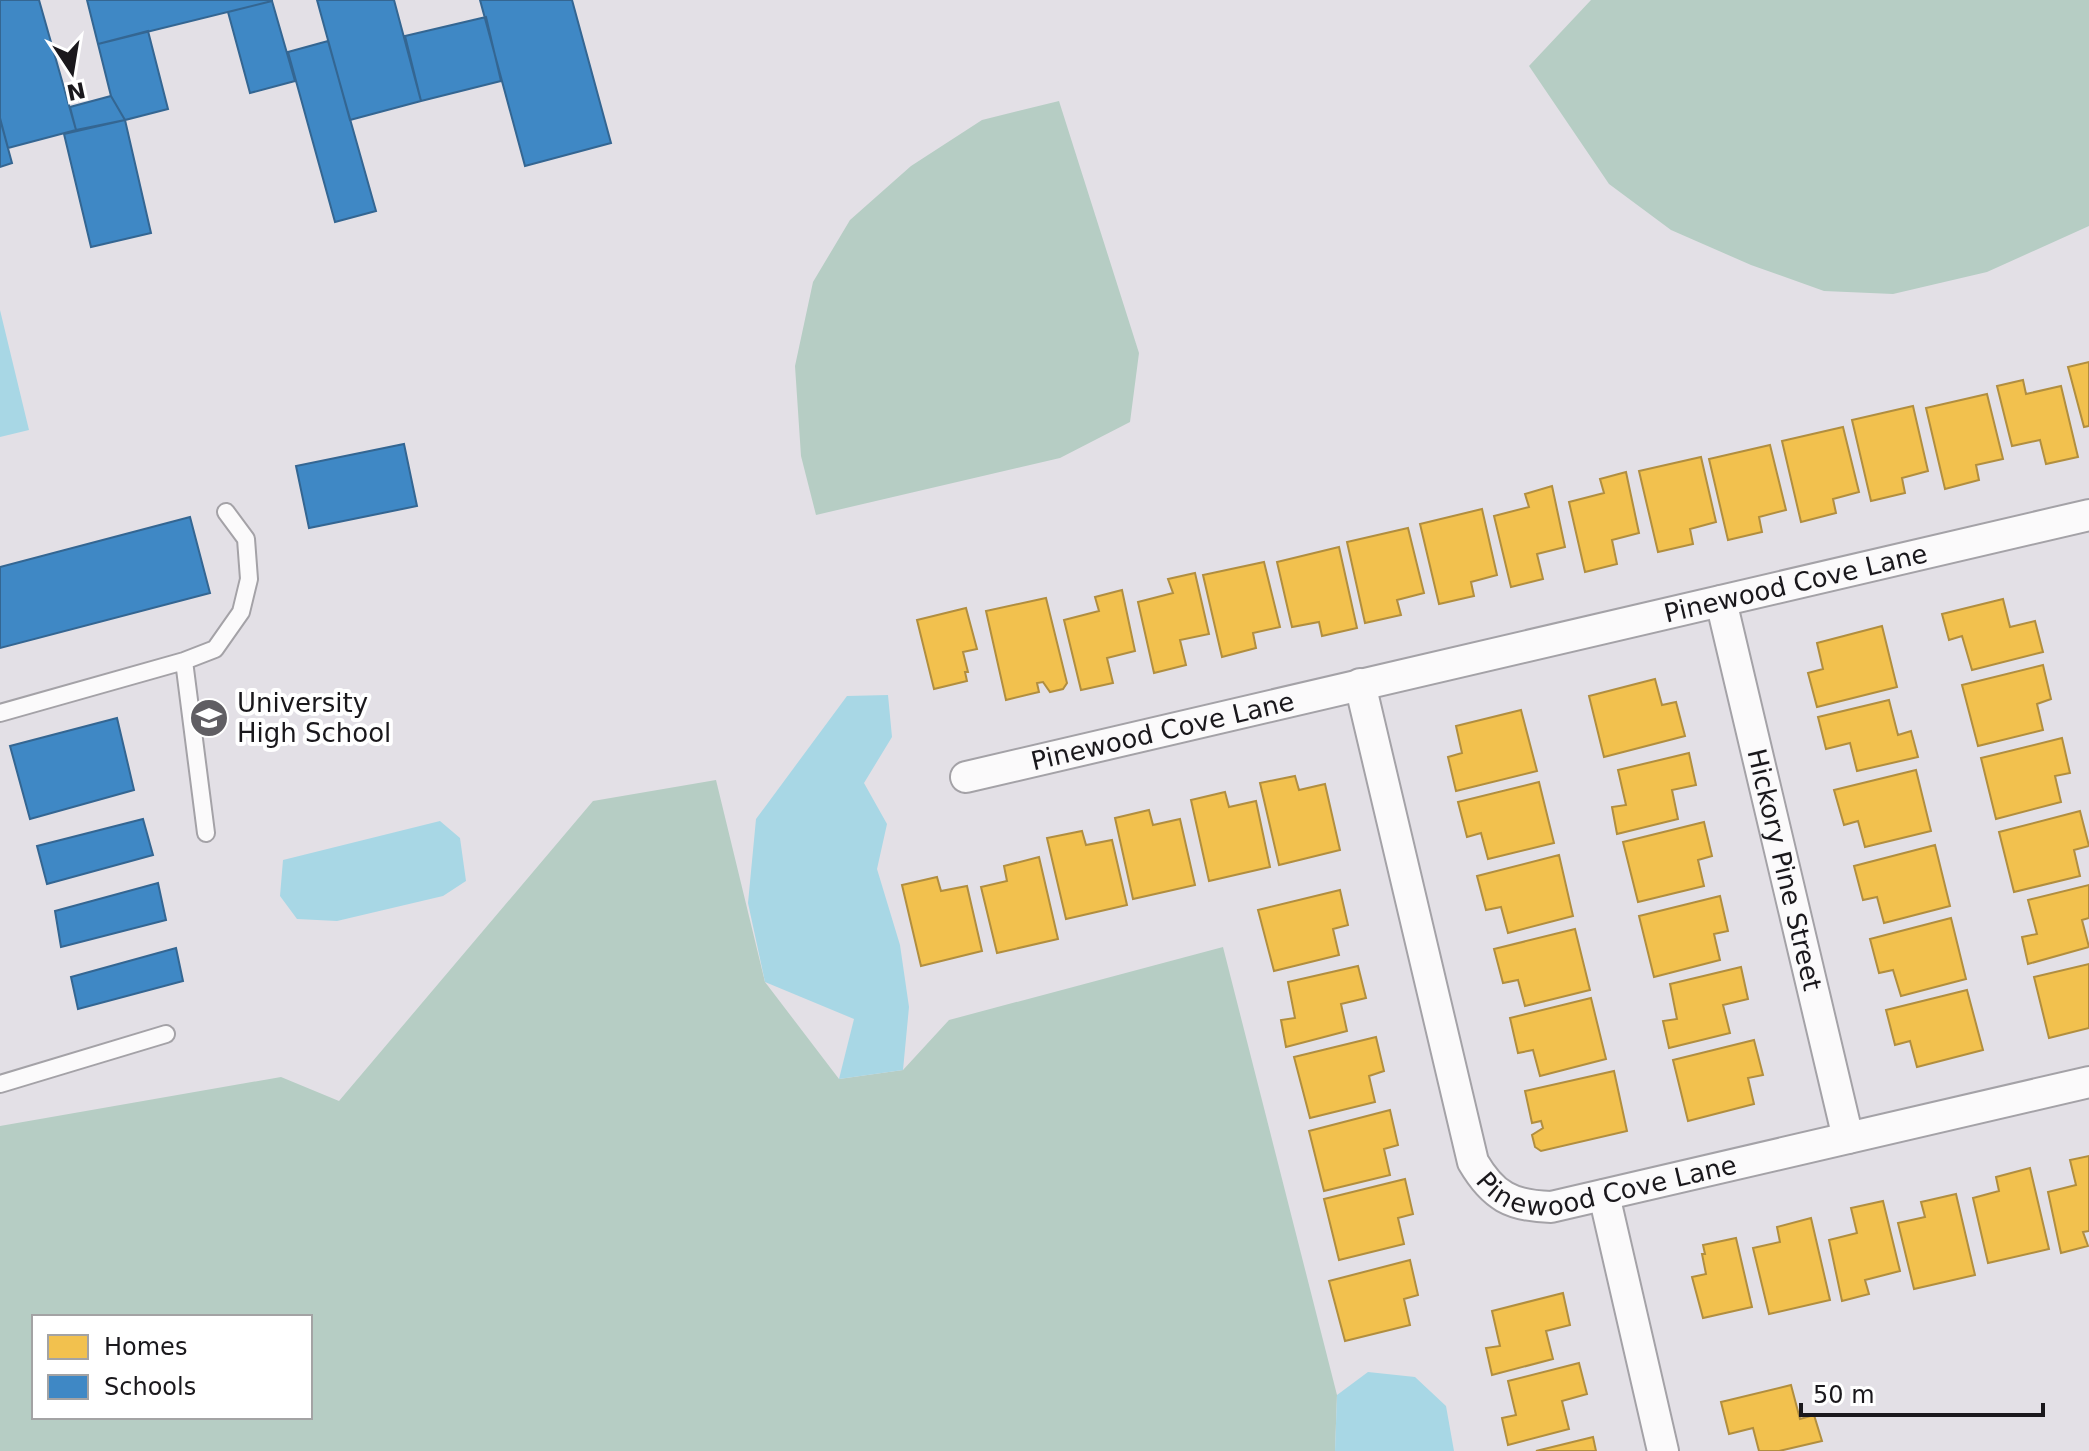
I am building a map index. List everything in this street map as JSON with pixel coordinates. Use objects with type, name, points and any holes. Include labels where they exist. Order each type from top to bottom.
[{"type":"street","name":"Pinewood Cove Lane","points":[[966,777],[1721,601],[2087,523]]},
{"type":"street","name":"Hickory Pine Street","points":[[1721,601],[1848,1138]]},
{"type":"street","name":"Pinewood Cove Lane","points":[[1360,684],[1473,1162],[1484,1181],[1504,1198],[1528,1206],[1551,1207],[2089,1082]]},
{"type":"street","points":[[1604,1195],[1663,1451]]},
{"type":"lane","points":[[0,713],[184,661],[215,649],[241,612],[249,579],[246,539],[226,512]]},
{"type":"lane","points":[[184,661],[206,833]]},
{"type":"lane","points":[[0,1084],[166,1034]]},
{"type":"green space","points":[[1591,0],[2089,0],[2089,226],[1987,272],[1893,294],[1824,291],[1751,265],[1671,230],[1609,184],[1529,66]]},
{"type":"green space","points":[[1059,101],[1139,353],[1130,422],[1060,458],[816,515],[801,456],[795,366],[813,282],[850,220],[911,166],[982,120]]},
{"type":"green space","points":[[716,780],[765,982],[839,1079],[903,1070],[949,1020],[1223,947],[1337,1395],[1335,1451],[0,1451],[0,1126],[281,1077],[339,1101],[593,801]]},
{"type":"water","points":[[0,310],[29,430],[0,437]]},
{"type":"water","points":[[888,695],[892,737],[864,783],[887,824],[877,869],[900,945],[909,1007],[903,1070],[839,1079],[854,1019],[765,982],[748,903],[756,819],[847,696]]},
{"type":"water","points":[[440,821],[460,838],[466,881],[443,896],[337,921],[297,919],[280,896],[283,860]]},
{"type":"water","points":[[1368,1372],[1415,1377],[1446,1406],[1454,1451],[1335,1451],[1337,1395]]},
{"type":"building: Homes","points":[[2089,362],[2089,426],[2084,427],[2068,367]]},
{"type":"building: Homes","points":[[2023,380],[2026,394],[2061,386],[2078,457],[2046,464],[2040,440],[2012,446],[1997,386]]},
{"type":"building: Homes","points":[[1987,394],[2003,459],[1976,465],[1979,480],[1945,489],[1926,408]]},
{"type":"building: Homes","points":[[1913,406],[1928,471],[1902,478],[1905,493],[1871,501],[1852,420]]},
{"type":"building: Homes","points":[[1843,427],[1859,492],[1833,499],[1836,513],[1801,522],[1782,441]]},
{"type":"building: Homes","points":[[1770,445],[1786,510],[1759,517],[1762,532],[1728,540],[1709,459]]},
{"type":"building: Homes","points":[[1701,457],[1716,522],[1690,529],[1693,544],[1658,552],[1639,471]]},
{"type":"building: Homes","points":[[1626,472],[1639,533],[1612,540],[1617,564],[1585,572],[1569,502],[1604,493],[1600,479]]},
{"type":"building: Homes","points":[[1552,486],[1565,547],[1537,554],[1543,579],[1511,587],[1494,516],[1529,507],[1525,494]]},
{"type":"building: Homes","points":[[1482,509],[1497,575],[1471,582],[1474,596],[1439,604],[1420,524]]},
{"type":"building: Homes","points":[[1408,528],[1424,593],[1397,600],[1401,615],[1365,623],[1347,542]]},
{"type":"building: Homes","points":[[1339,547],[1357,628],[1322,636],[1319,622],[1292,627],[1277,562]]},
{"type":"building: Homes","points":[[1264,562],[1280,627],[1253,633],[1256,648],[1222,657],[1203,575]]},
{"type":"building: Homes","points":[[1195,573],[1209,634],[1180,640],[1186,665],[1154,673],[1138,602],[1173,593],[1168,579]]},
{"type":"building: Homes","points":[[1122,590],[1135,651],[1107,658],[1113,683],[1081,690],[1064,620],[1099,611],[1095,597]]},
{"type":"building: Homes","points":[[1046,598],[1067,683],[1063,689],[1050,692],[1043,682],[1037,683],[1039,692],[1006,700],[986,611]]},
{"type":"building: Homes","points":[[2003,599],[2010,627],[2035,621],[2043,652],[1972,670],[1962,636],[1949,640],[1942,614]]},
{"type":"building: Homes","points":[[966,608],[977,649],[963,652],[967,681],[934,689],[917,620]]},
{"type":"building: Homes","points":[[1882,626],[1897,687],[1817,707],[1808,673],[1823,669],[1817,643]]},
{"type":"building: Homes","points":[[2043,665],[2051,699],[2037,704],[2043,730],[1978,746],[1962,685]]},
{"type":"building: Homes","points":[[1655,679],[1662,705],[1676,702],[1685,736],[1604,757],[1589,696]]},
{"type":"building: Homes","points":[[1889,700],[1898,735],[1911,731],[1918,757],[1857,771],[1850,743],[1826,749],[1818,717]]},
{"type":"building: Homes","points":[[1521,710],[1537,771],[1456,791],[1448,757],[1462,753],[1456,726]]},
{"type":"building: Homes","points":[[2062,738],[2070,773],[2055,776],[2061,802],[1996,819],[1981,758]]},
{"type":"building: Homes","points":[[1689,753],[1696,785],[1672,790],[1678,819],[1617,834],[1612,807],[1626,805],[1618,770]]},
{"type":"building: Homes","points":[[1916,770],[1931,831],[1865,847],[1858,821],[1844,825],[1834,790]]},
{"type":"building: Homes","points":[[1295,776],[1299,790],[1325,784],[1340,850],[1279,865],[1260,783]]},
{"type":"building: Homes","points":[[1539,782],[1554,843],[1488,859],[1481,833],[1467,837],[1458,802]]},
{"type":"building: Homes","points":[[1225,792],[1229,807],[1256,801],[1270,867],[1209,881],[1191,800]]},
{"type":"building: Homes","points":[[1149,810],[1153,825],[1180,819],[1195,885],[1133,899],[1115,818]]},
{"type":"building: Homes","points":[[2080,811],[2089,846],[2074,850],[2080,876],[2014,892],[1999,832]]},
{"type":"building: Homes","points":[[1704,822],[1712,856],[1698,860],[1704,886],[1638,902],[1623,842]]},
{"type":"building: Homes","points":[[1082,831],[1086,845],[1112,840],[1127,905],[1066,919],[1047,838]]},
{"type":"building: Homes","points":[[1935,845],[1950,906],[1884,923],[1877,897],[1863,900],[1854,866]]},
{"type":"building: Homes","points":[[1559,855],[1573,916],[1508,933],[1501,907],[1486,910],[1477,876]]},
{"type":"building: Homes","points":[[1039,857],[1058,939],[997,953],[981,887],[1007,881],[1004,866]]},
{"type":"building: Homes","points":[[937,877],[941,891],[967,886],[982,951],[921,966],[902,885]]},
{"type":"building: Homes","points":[[2089,885],[2089,918],[2082,920],[2089,947],[2028,964],[2022,937],[2037,934],[2028,900]]},
{"type":"building: Homes","points":[[1340,890],[1348,925],[1333,929],[1339,955],[1274,971],[1258,910]]},
{"type":"building: Homes","points":[[1720,896],[1728,931],[1714,934],[1720,960],[1654,977],[1639,916]]},
{"type":"building: Homes","points":[[1951,918],[1966,979],[1901,996],[1893,970],[1879,973],[1870,939]]},
{"type":"building: Homes","points":[[1575,929],[1590,990],[1525,1006],[1518,980],[1503,983],[1494,949]]},
{"type":"building: Homes","points":[[2089,964],[2089,1028],[2049,1038],[2034,977]]},
{"type":"building: Homes","points":[[1358,966],[1366,998],[1341,1004],[1347,1031],[1286,1047],[1281,1020],[1295,1018],[1288,982]]},
{"type":"building: Homes","points":[[1741,967],[1748,999],[1723,1005],[1730,1033],[1669,1048],[1663,1021],[1677,1019],[1670,984]]},
{"type":"building: Homes","points":[[1967,990],[1983,1050],[1917,1067],[1910,1041],[1895,1045],[1886,1010]]},
{"type":"building: Homes","points":[[1591,998],[1606,1059],[1540,1076],[1533,1050],[1518,1053],[1510,1018]]},
{"type":"building: Homes","points":[[1376,1037],[1384,1071],[1369,1076],[1375,1102],[1310,1118],[1294,1057]]},
{"type":"building: Homes","points":[[1754,1040],[1763,1075],[1748,1078],[1754,1104],[1688,1121],[1673,1060]]},
{"type":"building: Homes","points":[[1614,1071],[1627,1131],[1541,1151],[1535,1147],[1532,1135],[1543,1128],[1541,1121],[1532,1123],[1525,1091]]},
{"type":"building: Homes","points":[[1390,1110],[1398,1145],[1384,1149],[1390,1175],[1324,1191],[1309,1131]]},
{"type":"building: Homes","points":[[2089,1156],[2089,1231],[2083,1232],[2088,1246],[2061,1253],[2048,1192],[2076,1185],[2070,1160]]},
{"type":"building: Homes","points":[[2030,1168],[2049,1249],[1988,1263],[1973,1198],[1999,1191],[1996,1177]]},
{"type":"building: Homes","points":[[1405,1179],[1413,1214],[1398,1218],[1404,1244],[1339,1260],[1324,1199]]},
{"type":"building: Homes","points":[[1956,1194],[1975,1275],[1914,1289],[1898,1223],[1925,1217],[1921,1202]]},
{"type":"building: Homes","points":[[1883,1201],[1900,1271],[1865,1280],[1869,1294],[1842,1301],[1829,1240],[1857,1233],[1851,1208]]},
{"type":"building: Homes","points":[[1811,1218],[1830,1300],[1769,1314],[1753,1248],[1780,1242],[1777,1227]]},
{"type":"building: Homes","points":[[1736,1238],[1752,1307],[1703,1318],[1692,1277],[1706,1274],[1703,1245]]},
{"type":"building: Homes","points":[[1410,1260],[1418,1295],[1404,1299],[1410,1325],[1345,1341],[1329,1281]]},
{"type":"building: Homes","points":[[1563,1293],[1570,1325],[1546,1331],[1553,1359],[1492,1375],[1486,1348],[1500,1346],[1492,1311]]},
{"type":"building: Homes","points":[[1579,1363],[1587,1394],[1562,1401],[1569,1429],[1508,1445],[1502,1418],[1516,1415],[1508,1381]]},
{"type":"building: Homes","points":[[1791,1385],[1800,1419],[1814,1415],[1822,1441],[1779,1451],[1759,1451],[1753,1428],[1729,1434],[1721,1402]]},
{"type":"building: Homes","points":[[1593,1437],[1596,1451],[1536,1451]]},
{"type":"building: Schools","points":[[0,0],[39,0],[76,130],[8,148],[0,118]]},
{"type":"building: Schools","points":[[87,0],[272,0],[272,1],[98,44]]},
{"type":"building: Schools","points":[[317,0],[394,0],[421,101],[350,120]]},
{"type":"building: Schools","points":[[480,0],[572,0],[611,143],[525,166]]},
{"type":"building: Schools","points":[[272,1],[295,81],[250,93],[228,12]]},
{"type":"building: Schools","points":[[486,17],[501,81],[421,101],[405,36]]},
{"type":"building: Schools","points":[[148,31],[168,109],[125,120],[111,96],[98,44]]},
{"type":"building: Schools","points":[[328,41],[376,211],[335,222],[288,52]]},
{"type":"building: Schools","points":[[111,96],[125,120],[76,130],[70,107]]},
{"type":"building: Schools","points":[[0,119],[12,163],[0,167]]},
{"type":"building: Schools","points":[[125,120],[151,233],[91,247],[64,134]]},
{"type":"building: Schools","points":[[404,444],[417,506],[309,528],[296,466]]},
{"type":"building: Schools","points":[[190,517],[210,593],[0,648],[0,567]]},
{"type":"building: Schools","points":[[117,718],[134,790],[30,819],[10,746]]},
{"type":"building: Schools","points":[[143,819],[153,855],[47,884],[37,846]]},
{"type":"building: Schools","points":[[158,883],[166,920],[61,947],[55,911]]},
{"type":"building: Schools","points":[[176,948],[183,981],[78,1009],[71,977]]},
{"type":"place","name":"University High School","points":[[209,718]]}]
